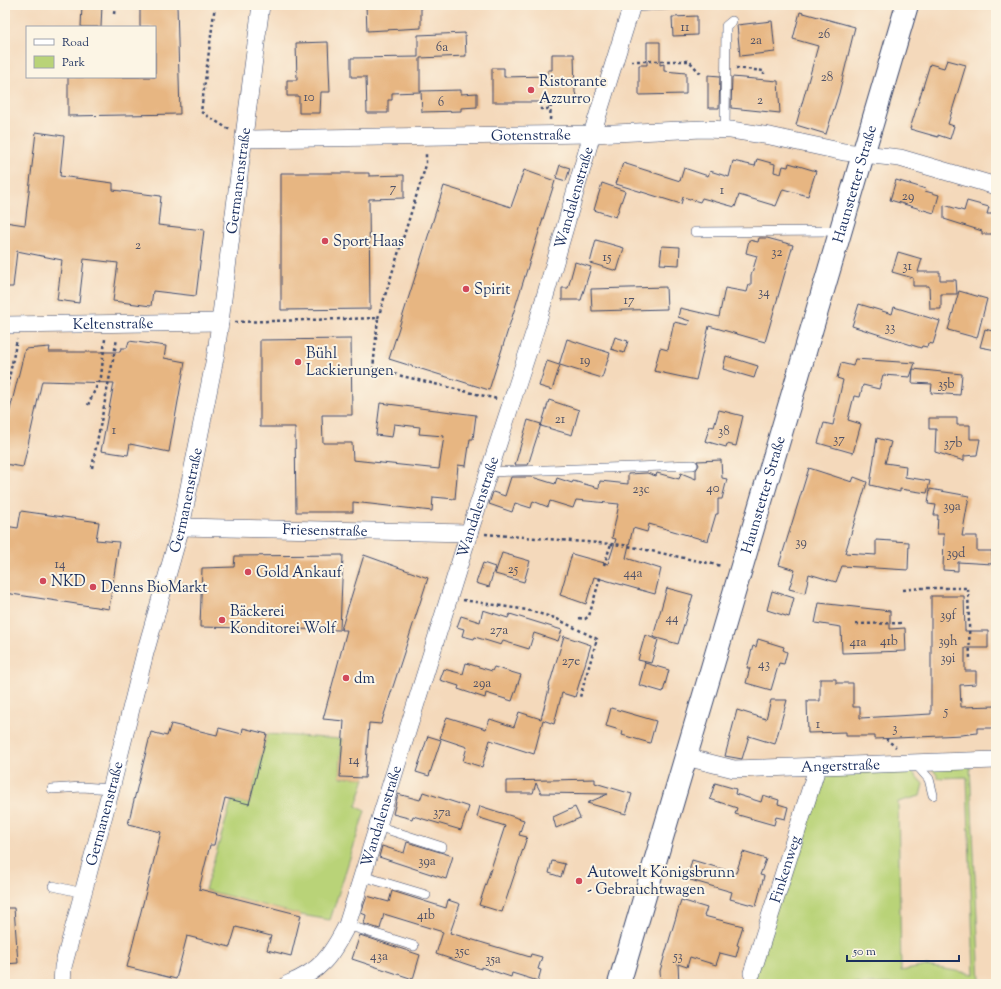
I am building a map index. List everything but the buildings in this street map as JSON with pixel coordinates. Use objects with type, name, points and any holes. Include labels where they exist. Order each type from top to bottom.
[{"type":"main road","name":"Haunstetter Straße","points":[[619,984],[906,5]]},
{"type":"street","name":"Germanenstraße","points":[[62,984],[62,967],[111,789],[144,653],[181,527],[216,353],[245,139],[261,5]]},
{"type":"street","name":"Wandalenstraße","points":[[288,984],[306,977],[322,964],[337,945],[347,925],[469,533],[537,324],[592,134],[632,6]]},
{"type":"street","name":"Gotenstraße","points":[[245,139],[428,135],[592,134],[725,130],[770,136],[844,152],[900,158],[996,186]]},
{"type":"street","name":"Keltenstraße","points":[[13,325],[220,322]]},
{"type":"street","name":"Friesenstraße","points":[[181,527],[469,533]]},
{"type":"street","name":"Angerstraße","points":[[686,757],[734,769],[996,760]]},
{"type":"street","name":"Finkenweg","points":[[752,973],[818,765]]},
{"type":"lane","points":[[632,6],[671,5]]},
{"type":"lane","points":[[725,130],[726,26],[732,21]]},
{"type":"lane","points":[[696,232],[840,231]]},
{"type":"lane","points":[[489,472],[693,464]]},
{"type":"lane","points":[[914,762],[929,779],[933,795]]},
{"type":"lane","points":[[52,789],[82,782],[111,789]]},
{"type":"lane","points":[[377,826],[442,847]]},
{"type":"lane","points":[[362,876],[426,895]]},
{"type":"lane","points":[[53,886],[83,893]]},
{"type":"lane","points":[[347,925],[414,946]]},
{"type":"path","points":[[114,14],[115,5]]},
{"type":"path","points":[[215,5],[202,112],[245,139]]},
{"type":"path","points":[[615,61],[690,61],[702,75]]},
{"type":"path","points":[[726,67],[764,71],[764,74]]},
{"type":"path","points":[[540,102],[540,109],[549,109]]},
{"type":"path","points":[[428,135],[426,165],[378,318],[373,369],[511,402]]},
{"type":"path","points":[[220,322],[378,318]]},
{"type":"path","points":[[88,405],[101,377],[114,324]]},
{"type":"path","points":[[92,468],[114,324]]},
{"type":"path","points":[[5,398],[13,325]]},
{"type":"path","points":[[469,533],[623,545],[722,566]]},
{"type":"path","points":[[604,565],[611,544]]},
{"type":"path","points":[[579,618],[585,619],[589,616],[601,575]]},
{"type":"path","points":[[903,590],[921,588],[968,588],[970,661]]},
{"type":"path","points":[[449,598],[527,610],[555,618],[598,639],[580,697]]},
{"type":"path","points":[[856,624],[904,623]]},
{"type":"green space","points":[[267,734],[342,739],[340,777],[365,778],[356,806],[365,811],[330,920],[301,915],[205,890],[232,800],[249,804]]},
{"type":"green space","points":[[970,766],[980,983],[996,984],[761,984],[752,973],[821,767],[909,768],[923,784],[920,796],[898,802],[901,971],[926,966],[974,974],[967,777],[939,778],[931,767]]},
{"type":"place","name":"Ristorante Azzurro","points":[[531,90]]},
{"type":"place","name":"Sport Haas","points":[[325,241]]},
{"type":"place","name":"Spirit","points":[[466,289]]},
{"type":"place","name":"Bühl Lackierungen","points":[[298,362]]},
{"type":"place","name":"Gold Ankauf","points":[[248,572]]},
{"type":"place","name":"NKD","points":[[43,581]]},
{"type":"place","name":"Denns BioMarkt","points":[[93,587]]},
{"type":"place","name":"Bäckerei Konditorei Wolf","points":[[222,620]]},
{"type":"place","name":"dm","points":[[346,678]]},
{"type":"place","name":"Autowelt Königsbrunn - Gebrauchtwagen","points":[[579,881]]}]
